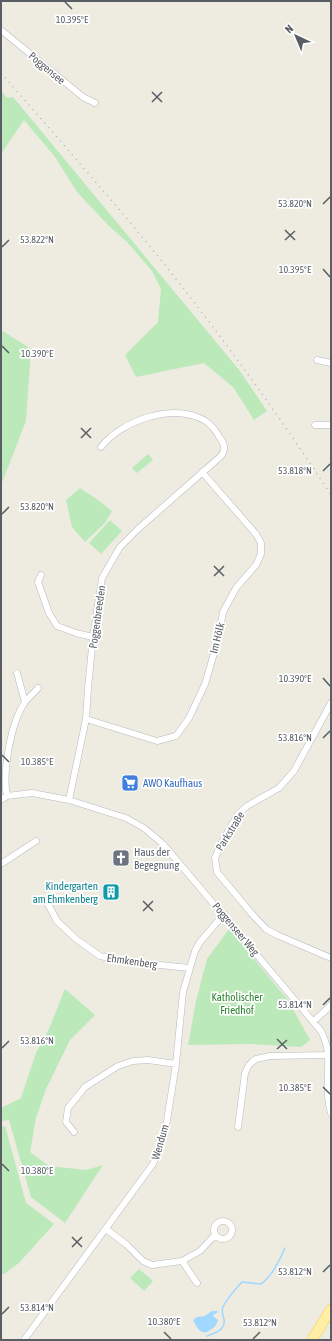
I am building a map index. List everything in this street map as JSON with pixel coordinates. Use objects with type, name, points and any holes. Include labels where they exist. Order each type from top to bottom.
[{"type":"main road","points":[[312,1340],[331,1309]]},
{"type":"street","name":"Poggensee","points":[[1,30],[83,97],[95,103]]},
{"type":"street","points":[[317,360],[331,363]]},
{"type":"street","name":"Poggenbreeden","points":[[69,800],[86,719],[88,688],[102,578],[120,548],[138,529],[224,453],[222,441],[212,426],[205,421],[184,413],[170,413],[140,420],[122,429],[106,440],[101,447]]},
{"type":"street","points":[[315,425],[331,424]]},
{"type":"street","name":"Im Hölk","points":[[86,719],[157,741],[176,736],[189,718],[205,684],[218,640],[223,612],[236,588],[256,565],[261,554],[261,543],[256,534],[202,472]]},
{"type":"street","points":[[41,575],[38,582],[49,613],[56,626],[94,637]]},
{"type":"street","points":[[17,673],[25,702]]},
{"type":"street","points":[[1,800],[7,796],[5,788],[6,769],[11,738],[17,718],[25,702],[38,688]]},
{"type":"street","name":"Parkstraße","points":[[331,703],[294,771],[279,788],[247,806],[238,814],[222,842],[215,858],[217,872],[266,929],[331,958]]},
{"type":"street","name":"Poggenseer Weg","points":[[7,796],[32,793],[69,800],[121,816],[149,832],[163,844],[224,914],[321,1031],[326,1043],[328,1055],[327,1099],[331,1113]]},
{"type":"street","points":[[1,864],[36,841]]},
{"type":"street","name":"Ehmkenberg","points":[[48,904],[56,921],[76,939],[100,956],[128,962],[190,968]]},
{"type":"street","name":"Wendum","points":[[24,1340],[154,1164],[164,1133],[176,1064],[183,992],[195,951],[200,942],[224,914]]},
{"type":"street","points":[[314,1021],[331,1005]]},
{"type":"street","points":[[238,1127],[245,1074],[252,1062],[256,1059],[270,1056],[328,1055]]},
{"type":"street","points":[[74,1132],[66,1122],[68,1108],[85,1087],[103,1074],[118,1066],[133,1061],[148,1060],[176,1064]]},
{"type":"street","points":[[106,1229],[127,1245],[143,1261],[152,1265],[182,1261],[200,1251],[215,1235]]},
{"type":"street","points":[[182,1261],[197,1282]]},
{"type":"green space","points":[[1,90],[7,98],[13,97],[240,371],[267,411],[254,420],[233,387],[204,363],[136,377],[125,355],[158,322],[161,289],[152,271],[127,242],[108,225],[77,192],[55,157],[24,120],[1,154]]},
{"type":"green space","points":[[1,330],[31,349],[26,421],[1,485]]},
{"type":"green space","points":[[148,454],[153,460],[137,473],[132,468]]},
{"type":"green space","points":[[80,488],[112,511],[105,523],[85,542],[72,527],[66,500]]},
{"type":"green space","points":[[110,520],[122,531],[101,554],[89,543]]},
{"type":"green space","name":"Katholischer Friedhof","points":[[229,929],[288,1000],[310,1040],[301,1047],[250,1044],[188,1045],[196,1001],[207,959]]},
{"type":"green space","points":[[65,989],[95,1015],[70,1040],[46,1089],[36,1118],[30,1152],[49,1166],[86,1170],[103,1165],[65,1223],[31,1197],[9,1120],[1,1121],[1,1108],[21,1098],[36,1053],[49,1029]]},
{"type":"green space","points":[[5,1126],[26,1203],[54,1224],[19,1263],[4,1274],[1,1274],[1,1127]]},
{"type":"green space","points":[[139,1269],[153,1281],[144,1291],[130,1278]]},
{"type":"water","points":[[212,1311],[218,1312],[213,1315],[218,1320],[217,1324],[207,1332],[202,1332],[193,1320],[197,1317],[205,1316]]},
{"type":"waterway","points":[[207,1336],[222,1328],[224,1323],[222,1312],[223,1307],[241,1283],[261,1284],[272,1272],[285,1248]]},
{"type":"railway","points":[[1,73],[122,212],[183,288],[249,375],[331,495]]},
{"type":"place","name":"AWO Kaufhaus","points":[[130,783]]},
{"type":"place","name":"Haus der Begegnung","points":[[121,858]]},
{"type":"place","name":"Kindergarten am Ehmkenberg","points":[[111,892]]}]
